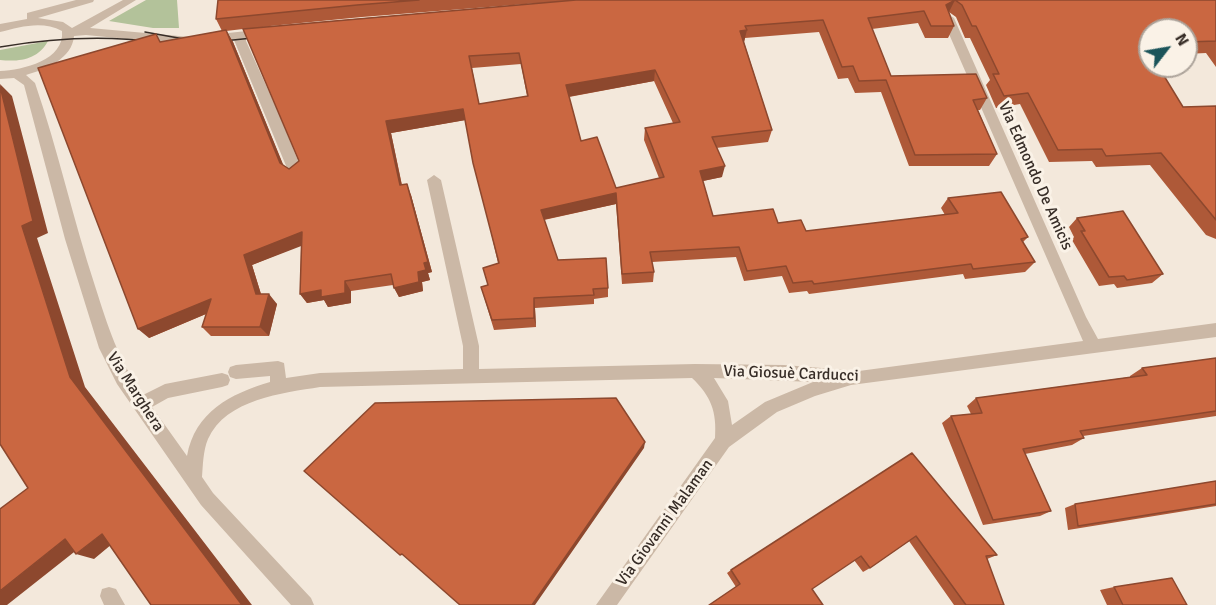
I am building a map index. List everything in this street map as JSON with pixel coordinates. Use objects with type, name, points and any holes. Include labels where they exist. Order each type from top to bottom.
[{"type":"street","points":[[4,27],[31,16],[89,0]]},
{"type":"street","points":[[51,22],[114,0]]},
{"type":"street","points":[[69,33],[131,0]]},
{"type":"street","name":"Via Edmondo De Amicis","points":[[948,18],[1080,320],[1094,346]]},
{"type":"street","points":[[4,27],[38,21],[59,24],[69,33],[86,31],[190,41],[284,31]]},
{"type":"street","points":[[8,75],[35,69],[56,56],[66,46],[69,33]]},
{"type":"street","points":[[242,36],[240,41],[273,114],[296,173]]},
{"type":"street","name":"Via Marghera","points":[[8,75],[29,83],[72,238],[107,348],[123,379],[207,499],[304,605]]},
{"type":"street","points":[[435,180],[471,346],[471,374]]},
{"type":"street","name":"Via Giosuè Carducci","points":[[193,478],[199,442],[212,421],[237,401],[278,386],[320,380],[471,374],[695,371],[784,372],[859,378],[1216,330]]},
{"type":"street","points":[[236,372],[278,368],[278,386]]},
{"type":"street","points":[[695,371],[709,383],[720,398],[726,419],[723,441]]},
{"type":"street","name":"Via Giovanni Malaman","points":[[606,605],[723,441],[771,407],[813,389],[859,378]]},
{"type":"street","points":[[142,404],[165,391],[222,381]]},
{"type":"green space","points":[[146,0],[177,0],[179,28],[153,28],[109,21]]},
{"type":"green space","points":[[48,41],[33,56],[14,61],[0,60],[0,50]]},
{"type":"building","points":[[218,0],[419,0],[216,19]]},
{"type":"building","points":[[576,0],[955,0],[946,5],[954,26],[931,26],[924,11],[868,18],[891,76],[976,74],[987,98],[973,100],[997,154],[915,155],[886,80],[859,81],[853,66],[842,67],[823,20],[745,26],[747,30],[740,31],[772,130],[712,137],[725,166],[700,171],[713,216],[773,209],[778,223],[801,220],[806,231],[958,213],[948,198],[1001,192],[1028,237],[1021,239],[1035,262],[973,269],[971,264],[814,284],[812,281],[793,283],[786,266],[747,271],[739,247],[650,252],[654,272],[622,274],[616,193],[541,210],[558,260],[606,258],[608,288],[593,289],[594,295],[534,298],[534,318],[492,320],[481,287],[488,285],[483,268],[499,263],[473,163],[463,109],[386,121],[400,185],[407,184],[428,262],[424,263],[426,270],[418,272],[419,282],[394,288],[391,274],[345,281],[345,293],[321,297],[321,290],[300,294],[302,232],[244,255],[256,294],[269,294],[260,327],[202,327],[211,299],[138,329],[38,68],[156,34],[160,42],[226,30],[280,163],[289,169],[299,161],[243,29]],"holes":[[[519,53],[528,96],[479,104],[469,56]],[[655,70],[680,122],[645,128],[664,177],[616,188],[597,137],[581,141],[566,85]]]},
{"type":"building","points":[[955,0],[1216,0],[1216,41],[1198,42],[1198,18],[1138,18],[1138,78],[1165,78],[1183,107],[1216,106],[1216,220],[1161,153],[1106,156],[1102,149],[1058,150],[1028,93],[1004,96],[993,74],[999,74],[976,26],[972,26],[962,5]]},
{"type":"building","points":[[0,86],[33,221],[22,226],[70,377],[242,605],[151,605],[102,534],[76,554],[65,539],[0,591],[0,509],[28,488],[0,444]]},
{"type":"building","points":[[1123,211],[1163,274],[1127,280],[1124,276],[1109,277],[1081,231],[1085,231],[1077,218]]},
{"type":"building","points":[[1216,358],[1216,411],[1080,431],[1084,438],[1023,449],[1051,511],[993,520],[951,416],[982,413],[976,398],[1147,375],[1142,368]]},
{"type":"building","points":[[616,398],[645,442],[532,605],[460,605],[304,471],[375,403]]},
{"type":"building","points":[[912,453],[997,555],[986,556],[1004,605],[966,605],[916,536],[870,568],[861,556],[812,589],[823,605],[709,605],[740,584],[731,570]]},
{"type":"building","points":[[1216,481],[1216,504],[1078,526],[1075,504]]},
{"type":"building","points":[[1172,578],[1187,605],[1123,605],[1114,587]]},
{"type":"tram line","points":[[145,32],[184,39],[198,38]]},
{"type":"tram line","points":[[214,42],[262,37]]},
{"type":"tram line","points":[[0,47],[78,38],[155,42]]}]
